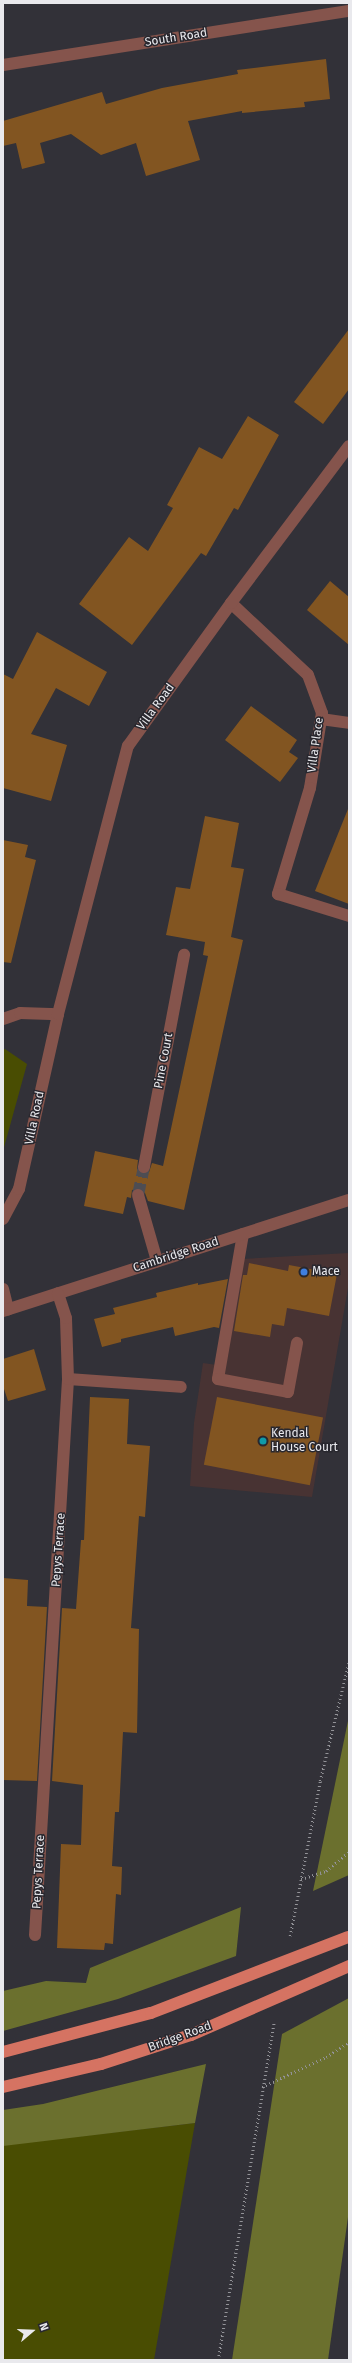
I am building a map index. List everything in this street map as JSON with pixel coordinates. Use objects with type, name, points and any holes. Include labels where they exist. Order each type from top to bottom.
[{"type":"main road","points":[[3,2052],[151,2013],[348,1937]]},
{"type":"main road","name":"Bridge Road","points":[[3,2087],[101,2064],[191,2035],[349,1966]]},
{"type":"street","name":"South Road","points":[[3,65],[349,11]]},
{"type":"street","name":"Villa Road","points":[[3,1219],[19,1189],[58,1014],[128,746],[231,603],[349,446]]},
{"type":"street","name":"Villa Place","points":[[231,603],[308,675],[322,713],[310,788],[278,894],[349,916]]},
{"type":"street","points":[[321,719],[349,723]]},
{"type":"street","name":"Pine Court","points":[[144,1167],[184,955]]},
{"type":"street","points":[[3,1020],[20,1014],[58,1014]]},
{"type":"street","points":[[138,1195],[157,1261]]},
{"type":"street","name":"Cambridge Road","points":[[6,1310],[349,1200]]},
{"type":"street","points":[[244,1234],[218,1379],[288,1392],[297,1343]]},
{"type":"street","points":[[3,1289],[6,1310]]},
{"type":"street","name":"Pepys Terrace","points":[[35,1935],[37,1808],[64,1476],[68,1379],[66,1318],[58,1293]]},
{"type":"street","points":[[68,1379],[181,1387]]},
{"type":"path","points":[[301,1879],[326,1871],[349,1852]]},
{"type":"path","points":[[261,2087],[326,2057],[349,2042]]},
{"type":"shaded area","points":[[5,1049],[27,1064],[3,1151],[3,1050]]},
{"type":"shaded area","points":[[349,1253],[349,1282],[312,1497],[190,1486],[194,1423],[203,1363],[217,1365],[242,1259]]},
{"type":"shaded area","points":[[195,2123],[154,2360],[3,2360],[3,2145]]},
{"type":"green space","points":[[349,1716],[349,1875],[313,1891]]},
{"type":"green space","points":[[241,1907],[236,1956],[118,1999],[3,2031],[3,1991],[46,1981],[86,1983],[90,1968]]},
{"type":"green space","points":[[349,1998],[349,2210],[328,2360],[232,2360],[282,2034]]},
{"type":"green space","points":[[206,2064],[195,2123],[3,2146],[3,2110],[43,2104]]},
{"type":"building","points":[[326,59],[330,99],[304,102],[305,107],[242,113],[242,111],[188,121],[200,160],[146,176],[136,143],[101,155],[71,134],[40,143],[45,163],[22,169],[16,143],[3,146],[3,121],[102,92],[106,104],[162,88],[238,74],[237,70]]},
{"type":"building","points":[[349,329],[349,389],[323,424],[294,402]]},
{"type":"building","points":[[248,416],[279,435],[238,510],[234,508],[206,556],[201,553],[132,645],[79,604],[129,537],[148,551],[173,508],[167,505],[199,447],[222,459]]},
{"type":"building","points":[[330,581],[349,597],[349,645],[307,610]]},
{"type":"building","points":[[37,632],[107,672],[89,706],[56,688],[31,734],[67,745],[51,801],[3,788],[3,674],[13,679]]},
{"type":"building","points":[[251,706],[297,740],[289,752],[298,758],[280,782],[225,740]]},
{"type":"building","points":[[349,809],[349,904],[315,891]]},
{"type":"building","points":[[205,816],[239,823],[231,867],[244,869],[231,937],[243,940],[184,1210],[148,1201],[145,1193],[139,1188],[132,1190],[131,1198],[127,1197],[123,1214],[84,1206],[95,1151],[138,1160],[137,1169],[142,1174],[149,1172],[152,1163],[163,1166],[208,956],[203,955],[205,942],[166,935],[176,887],[190,889]]},
{"type":"building","points":[[3,840],[28,845],[25,857],[36,860],[11,963],[3,962]]},
{"type":"building","points":[[249,1263],[288,1271],[289,1265],[337,1274],[329,1316],[287,1308],[284,1326],[272,1324],[270,1337],[234,1331],[243,1275],[247,1275]]},
{"type":"building","points":[[228,1279],[219,1328],[214,1327],[175,1336],[173,1327],[121,1339],[121,1342],[102,1347],[94,1319],[115,1314],[113,1308],[157,1297],[156,1293],[198,1283],[198,1285]]},
{"type":"building","points":[[34,1349],[46,1390],[8,1401],[3,1386],[3,1359]]},
{"type":"building","points":[[90,1397],[129,1399],[127,1444],[150,1446],[145,1517],[139,1516],[131,1628],[139,1629],[137,1733],[123,1732],[119,1812],[115,1812],[112,1866],[122,1867],[121,1895],[116,1894],[113,1944],[105,1943],[104,1950],[57,1948],[61,1844],[81,1845],[83,1785],[52,1781],[62,1608],[76,1609],[81,1540],[84,1540]]},
{"type":"building","name":"Kendal House Court","points":[[217,1397],[323,1418],[310,1485],[204,1465]]},
{"type":"building","points":[[3,1578],[28,1580],[27,1606],[47,1607],[37,1781],[3,1780]]},
{"type":"tunnel","points":[[138,1195],[144,1167]]},
{"type":"place","name":"Mace","points":[[304,1272]]},
{"type":"place","name":"Kendal House Court","points":[[263,1441]]}]
